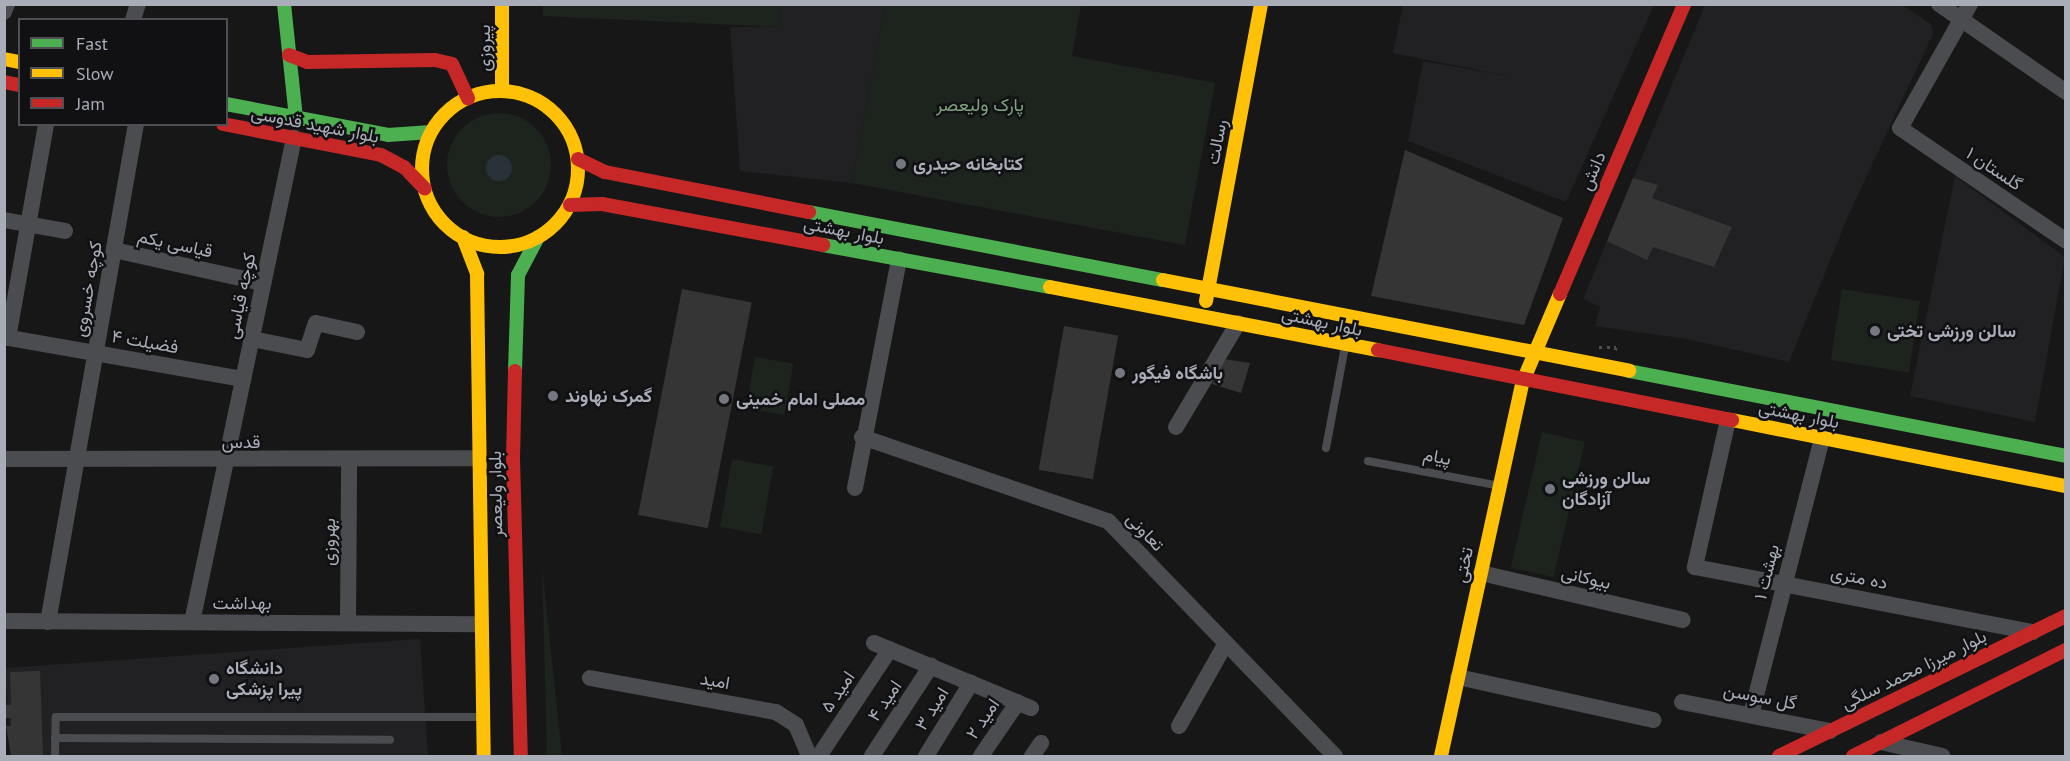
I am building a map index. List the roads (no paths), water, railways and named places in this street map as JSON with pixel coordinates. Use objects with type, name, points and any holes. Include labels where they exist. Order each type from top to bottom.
[{"type":"main road","points":[[284,4],[296,118]]},
{"type":"main road","name":"پیروزی","points":[[502,4],[502,91]]},
{"type":"main road","name":"رسالت","points":[[1203,315],[1261,4]]},
{"type":"main road","name":"دانش","points":[[1523,381],[1684,4]]},
{"type":"main road","points":[[289,55],[307,62],[435,60],[452,64],[468,98]]},
{"type":"main road","points":[[502,91],[524,94],[544,104],[560,119],[572,138],[578,159],[577,183],[570,205],[556,223],[538,237],[500,247],[463,237],[446,225],[425,189],[422,170],[431,132],[453,106],[468,98],[502,91]]},
{"type":"main road","name":"بلوار شهید قدوسی","points":[[228,104],[388,135],[431,132]]},
{"type":"main road","name":"بلوار شهید قدوسی","points":[[228,125],[381,155],[404,167],[425,189]]},
{"type":"main road","name":"بلوار بهشتی","points":[[578,159],[606,172],[1209,286],[2066,456]]},
{"type":"main road","name":"بلوار بهشتی","points":[[570,205],[602,204],[1203,315],[1345,346],[2066,486]]},
{"type":"main road","name":"بلوار ولیعصر","points":[[463,237],[477,274],[479,624],[484,756]]},
{"type":"main road","name":"بلوار ولیعصر","points":[[521,756],[513,457],[518,275],[538,237]]},
{"type":"main road","name":"تختی","points":[[1441,756],[1523,381]]},
{"type":"main road","name":"بلوار میرزا محمد سلگی","points":[[1779,756],[2066,616]]},
{"type":"main road","points":[[1853,756],[2066,650]]},
{"type":"street","points":[[4,12],[7,4]]},
{"type":"street","points":[[1939,4],[2066,92]]},
{"type":"street","points":[[1961,20],[1970,4]]},
{"type":"street","name":"گلستان ۱","points":[[1961,20],[1900,128],[2066,241]]},
{"type":"street","points":[[6,337],[46,126]]},
{"type":"street","name":"کوچه خسروی","points":[[48,621],[136,126]]},
{"type":"street","name":"کوچه قیاسی","points":[[192,622],[294,138]]},
{"type":"street","points":[[4,220],[65,231]]},
{"type":"street","name":"قیاسی یکم","points":[[114,250],[263,283]]},
{"type":"street","points":[[855,488],[862,437],[899,259]]},
{"type":"street","points":[[252,339],[307,350],[316,323],[357,332]]},
{"type":"street","points":[[1176,427],[1238,323]]},
{"type":"street","name":"فضیلت ۴","points":[[6,337],[243,379]]},
{"type":"street","name":"ده متری","points":[[1728,420],[1695,567],[2033,632]]},
{"type":"street","name":"تعاونی","points":[[862,437],[1108,521],[1335,756]]},
{"type":"street","name":"بهشت ۱","points":[[1751,716],[1822,438]]},
{"type":"street","name":"قدس","points":[[4,459],[226,462],[477,458]]},
{"type":"street","name":"بهروزی","points":[[348,623],[349,461]]},
{"type":"street","name":"بیوکانی","points":[[1481,573],[1683,620]]},
{"type":"street","name":"بهداشت","points":[[4,621],[479,624]]},
{"type":"street","points":[[874,642],[971,683]]},
{"type":"street","points":[[1179,726],[1226,643]]},
{"type":"street","name":"امید ۵","points":[[819,756],[890,649]]},
{"type":"street","name":"امید ۴","points":[[872,756],[931,666]]},
{"type":"street","points":[[1458,677],[1653,720]]},
{"type":"street","name":"امید","points":[[590,678],[776,712],[796,725],[809,756]]},
{"type":"street","name":"امید ۲","points":[[971,683],[1024,705],[981,756]]},
{"type":"street","name":"امید ۳","points":[[926,756],[971,683]]},
{"type":"street","name":"گل سوسن","points":[[1682,702],[1830,731]]},
{"type":"street","points":[[1881,742],[1942,756]]},
{"type":"lane","points":[[1326,448],[1345,346]]},
{"type":"lane","name":"پیام","points":[[1368,461],[1500,486]]},
{"type":"lane","points":[[55,756],[56,717],[483,717]]},
{"type":"lane","points":[[56,738],[390,740]]},
{"type":"place","name":"کتابخانه حیدری","points":[[901,164]]},
{"type":"place","name":"سالن ورزشی تختی","points":[[1875,331]]},
{"type":"place","name":"باشگاه فیگور","points":[[1120,373]]},
{"type":"place","name":"گمرک نهاوند","points":[[553,396]]},
{"type":"place","name":"مصلی امام خمینی","points":[[724,399]]},
{"type":"place","name":"سالن ورزشی آزادگان","points":[[1550,489]]},
{"type":"place","name":"دانشگاه پیرا پزشکی","points":[[214,679]]},
{"type":"park label","name":"پارک ولیعصر","points":[[980,105]]}]
